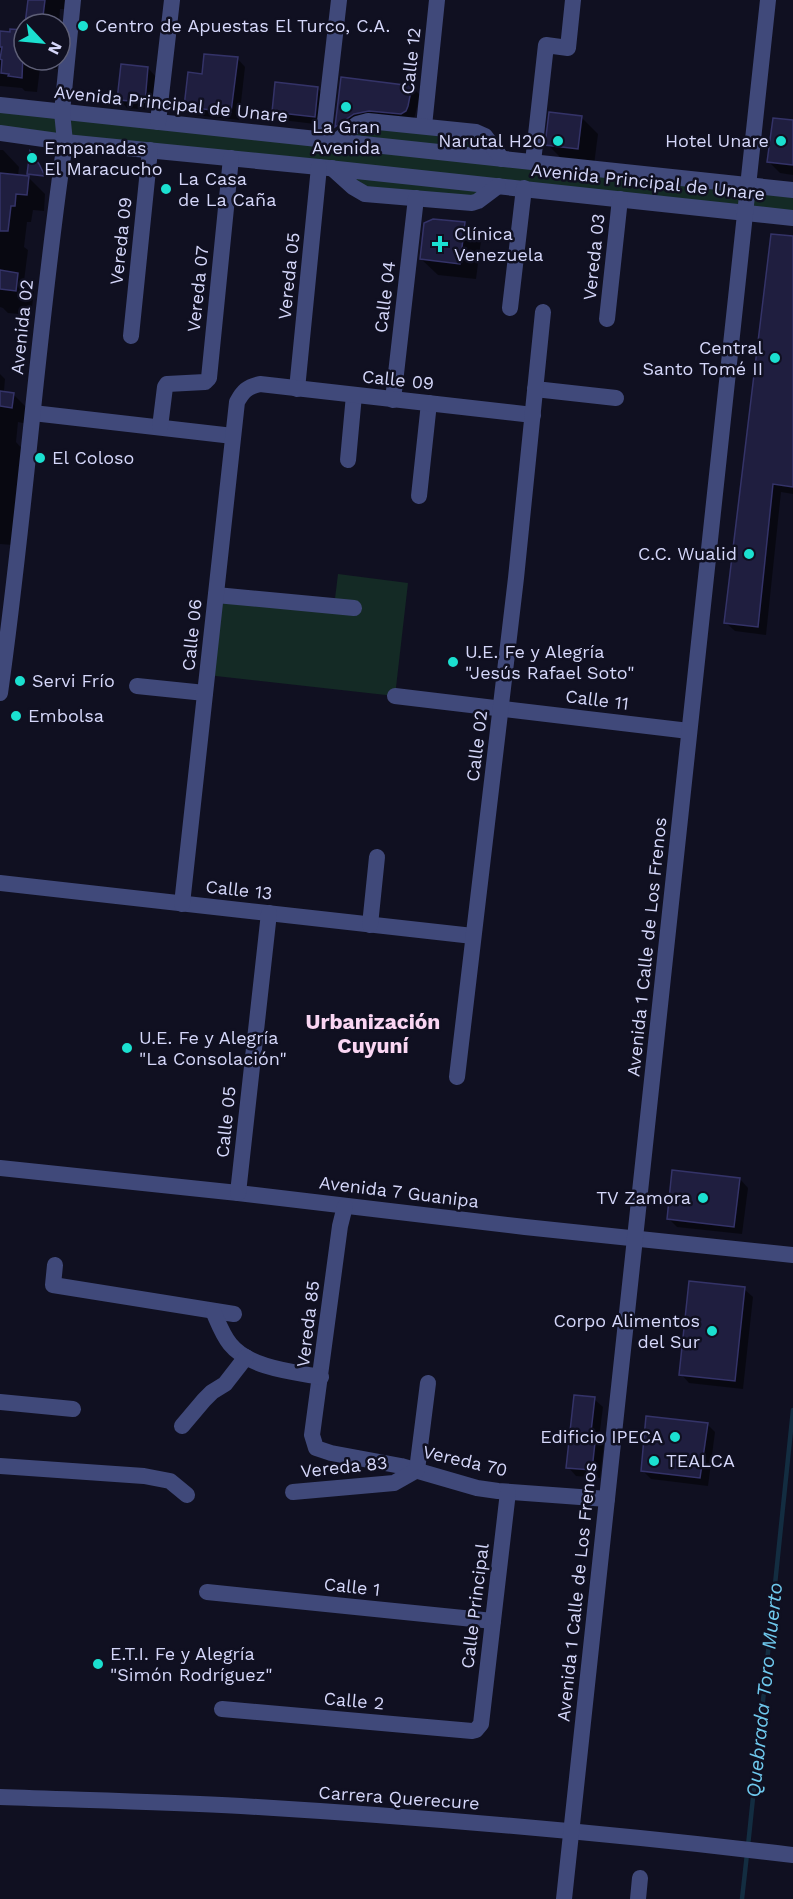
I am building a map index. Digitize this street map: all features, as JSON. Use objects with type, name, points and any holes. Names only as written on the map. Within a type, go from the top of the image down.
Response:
[{"type":"street","name":"Avenida 02","points":[[0,693],[6,600],[33,413],[65,142],[62,112],[73,0]]},
{"type":"street","points":[[158,122],[172,0]]},
{"type":"street","points":[[331,140],[339,0]]},
{"type":"street","name":"Calle 12","points":[[424,126],[437,0]]},
{"type":"street","points":[[533,162],[546,45],[568,48],[573,0]]},
{"type":"street","name":"Avenida 1 Calle de Los Frenos","points":[[564,1899],[768,0]]},
{"type":"street","name":"Avenida Principal de Unare","points":[[0,105],[793,190]]},
{"type":"street","points":[[331,140],[357,124],[368,121],[424,126],[481,133],[502,159]]},
{"type":"street","name":"Avenida Principal de Unare","points":[[0,133],[65,142],[524,188],[793,218]]},
{"type":"street","name":"Vereda 09","points":[[131,336],[150,150]]},
{"type":"street","name":"Vereda 07","points":[[160,426],[165,387],[170,383],[205,382],[209,378],[231,158]]},
{"type":"street","points":[[326,168],[365,194],[472,203],[498,186]]},
{"type":"street","name":"Vereda 05","points":[[297,389],[326,168]]},
{"type":"street","points":[[510,308],[524,188]]},
{"type":"street","name":"Calle 04","points":[[393,400],[416,198]]},
{"type":"street","name":"Vereda 03","points":[[607,319],[620,199]]},
{"type":"street","name":"Calle 02","points":[[457,1077],[501,708],[543,312]]},
{"type":"street","name":"Calle 09","points":[[260,384],[533,415]]},
{"type":"street","name":"Calle 06","points":[[182,904],[237,402],[249,386],[260,384]]},
{"type":"street","points":[[536,389],[616,398]]},
{"type":"street","points":[[348,460],[354,395]]},
{"type":"street","points":[[419,496],[429,403]]},
{"type":"street","points":[[33,413],[233,436]]},
{"type":"street","points":[[216,595],[354,608]]},
{"type":"street","points":[[137,686],[205,693]]},
{"type":"street","name":"Calle 11","points":[[395,696],[689,731]]},
{"type":"street","points":[[370,925],[377,857]]},
{"type":"street","name":"Calle 13","points":[[0,883],[473,936]]},
{"type":"street","name":"Calle 05","points":[[238,1193],[269,913]]},
{"type":"street","name":"Avenida 7 Guanipa","points":[[0,1168],[793,1255]]},
{"type":"street","name":"Vereda 85","points":[[316,1448],[312,1435],[340,1226],[345,1206]]},
{"type":"street","points":[[55,1265],[52,1285],[234,1314]]},
{"type":"street","points":[[213,1311],[231,1346],[246,1357],[281,1370],[321,1377]]},
{"type":"street","points":[[182,1426],[212,1392],[225,1384],[246,1357]]},
{"type":"street","points":[[417,1470],[428,1383]]},
{"type":"street","points":[[0,1402],[73,1409]]},
{"type":"street","name":"Vereda 70","points":[[316,1448],[331,1454],[417,1470],[477,1488],[607,1499]]},
{"type":"street","points":[[0,1466],[144,1476],[170,1481],[187,1495]]},
{"type":"street","name":"Vereda 83","points":[[293,1492],[394,1483],[417,1470]]},
{"type":"street","name":"Calle Principal","points":[[481,1724],[508,1492]]},
{"type":"street","name":"Calle 1","points":[[207,1592],[493,1622]]},
{"type":"street","name":"Calle 2","points":[[222,1709],[472,1731],[481,1724]]},
{"type":"street","name":"Carrera Querecure","points":[[0,1797],[239,1806],[445,1820],[793,1855]]},
{"type":"street","points":[[638,1899],[640,1878]]},
{"type":"green space","points":[[0,105],[338,140],[357,124],[476,132],[503,159],[793,190],[793,218],[498,186],[478,201],[365,194],[331,168],[0,133]]},
{"type":"green space","points":[[338,574],[408,583],[395,696],[207,675],[216,595],[334,607]]},
{"type":"building","points":[[28,0],[45,0],[44,12],[26,12]]},
{"type":"building","points":[[12,29],[12,72],[22,72],[22,78],[1,73],[0,31],[10,32]]},
{"type":"building","points":[[204,54],[238,57],[231,112],[184,107],[188,72],[202,74]]},
{"type":"building","points":[[121,64],[148,67],[145,102],[117,100]]},
{"type":"building","points":[[341,77],[412,86],[406,111],[401,114],[369,111],[354,114],[335,127]]},
{"type":"building","points":[[275,82],[318,87],[315,117],[272,112]]},
{"type":"building","points":[[549,112],[582,116],[578,149],[545,145]]},
{"type":"building","name":"Hotel Unare","points":[[773,118],[793,120],[793,165],[767,162]]},
{"type":"building","name":"Empanadas El Maracucho","points":[[30,151],[39,164],[45,176],[27,174]]},
{"type":"building","points":[[0,173],[29,176],[27,195],[16,194],[15,206],[11,206],[8,231],[0,231]]},
{"type":"building","name":"Clínica Venezuela","points":[[433,219],[465,222],[460,264],[420,259],[424,223]]},
{"type":"building","name":"Central Santo Tomé II","points":[[771,234],[793,236],[793,487],[773,484],[758,627],[724,623]]},
{"type":"building","points":[[0,270],[18,273],[16,291],[0,289]]},
{"type":"building","points":[[0,391],[14,393],[12,408],[0,406]]},
{"type":"building","name":"TV Zamora","points":[[672,1170],[740,1178],[734,1227],[667,1219]]},
{"type":"building","name":"Corpo Alimentos del Sur","points":[[689,1281],[745,1287],[735,1381],[679,1375]]},
{"type":"building","points":[[574,1395],[595,1397],[591,1432],[596,1433],[592,1470],[566,1468]]},
{"type":"building","name":"Edificio IPECA","points":[[646,1416],[708,1423],[700,1478],[641,1471]]},
{"type":"waterway","name":"Quebrada Toro Muerto","points":[[748,1846],[793,1410]]},
{"type":"waterway","name":"Quebrada Toro Muerto","points":[[742,1899],[747,1854]]},
{"type":"place","name":"Centro de Apuestas El Turco, C.A.","points":[[83,26]]},
{"type":"place","name":"La Gran Avenida","points":[[346,107]]},
{"type":"place","name":"Narutal H2O","points":[[558,141]]},
{"type":"place","name":"Hotel Unare","points":[[781,141]]},
{"type":"place","name":"Empanadas El Maracucho","points":[[32,158]]},
{"type":"place","name":"La Casa de La Caña","points":[[166,189]]},
{"type":"place","name":"Clínica Venezuela","points":[[440,244]]},
{"type":"place","name":"Central Santo Tomé II","points":[[775,358]]},
{"type":"place","name":"El Coloso","points":[[40,458]]},
{"type":"place","name":"C.C. Wualid","points":[[749,554]]},
{"type":"place","name":"U.E. Fe y Alegría \"Jesús Rafael Soto\"","points":[[453,662]]},
{"type":"place","name":"Servi Frío","points":[[20,681]]},
{"type":"place","name":"Embolsa","points":[[16,716]]},
{"type":"place","name":"U.E. Fe y Alegría \"La Consolación\"","points":[[127,1048]]},
{"type":"place","name":"TV Zamora","points":[[703,1198]]},
{"type":"place","name":"Corpo Alimentos del Sur","points":[[712,1331]]},
{"type":"place","name":"Edificio IPECA","points":[[675,1437]]},
{"type":"place","name":"TEALCA","points":[[654,1461]]},
{"type":"place","name":"E.T.I. Fe y Alegría \"Simón Rodríguez\"","points":[[98,1664]]},
{"type":"district","name":"Urbanización Cuyuní","points":[[373,1034]]}]
